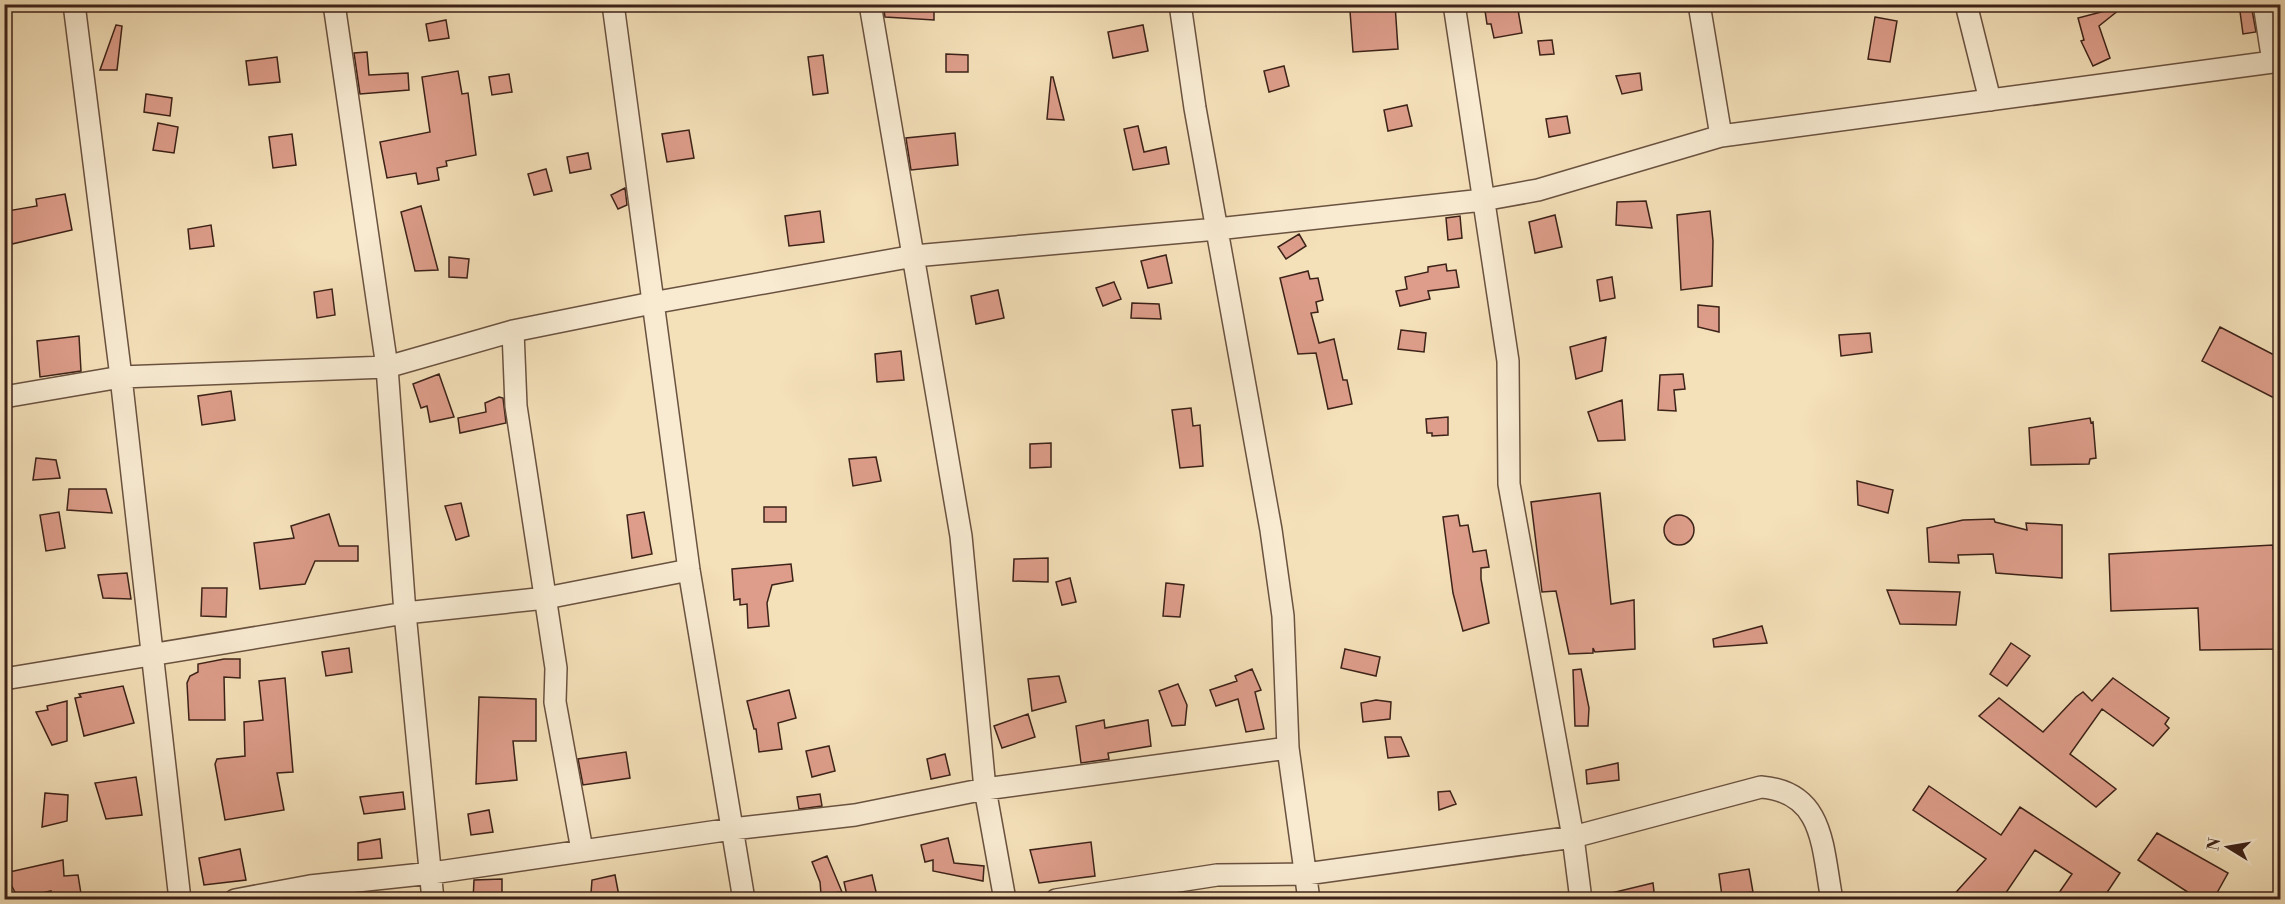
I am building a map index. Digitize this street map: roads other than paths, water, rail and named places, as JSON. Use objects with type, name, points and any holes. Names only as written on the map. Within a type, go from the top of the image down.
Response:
[{"type":"street","points":[[74,4],[122,377],[180,900]]},
{"type":"street","points":[[334,4],[387,367],[405,613],[433,900]]},
{"type":"street","points":[[613,4],[689,570],[744,900]]},
{"type":"street","points":[[870,4],[961,536],[985,789],[1005,900]]},
{"type":"street","points":[[1180,4],[1195,108],[1271,530],[1283,616],[1288,748],[1309,900]]},
{"type":"street","points":[[1454,4],[1508,361],[1509,484],[1573,837],[1581,900]]},
{"type":"street","points":[[1699,4],[1721,135]]},
{"type":"street","points":[[1966,4],[1990,100]]},
{"type":"street","points":[[4,397],[122,377],[387,367],[513,332],[652,303],[914,256],[1217,229],[1483,200],[1538,190],[1721,135],[2277,61],[2264,4]]},
{"type":"street","points":[[513,332],[515,397],[557,680],[555,702],[582,850]]},
{"type":"street","points":[[4,679],[405,613],[546,598],[689,570]]},
{"type":"street","points":[[235,900],[310,886],[432,873],[732,829],[855,815],[985,789],[1288,748]]},
{"type":"street","points":[[1056,900],[1217,875],[1306,874],[1573,837],[1742,790],[1761,787],[1779,788],[1795,795],[1808,807],[1816,825],[1832,900]]}]
